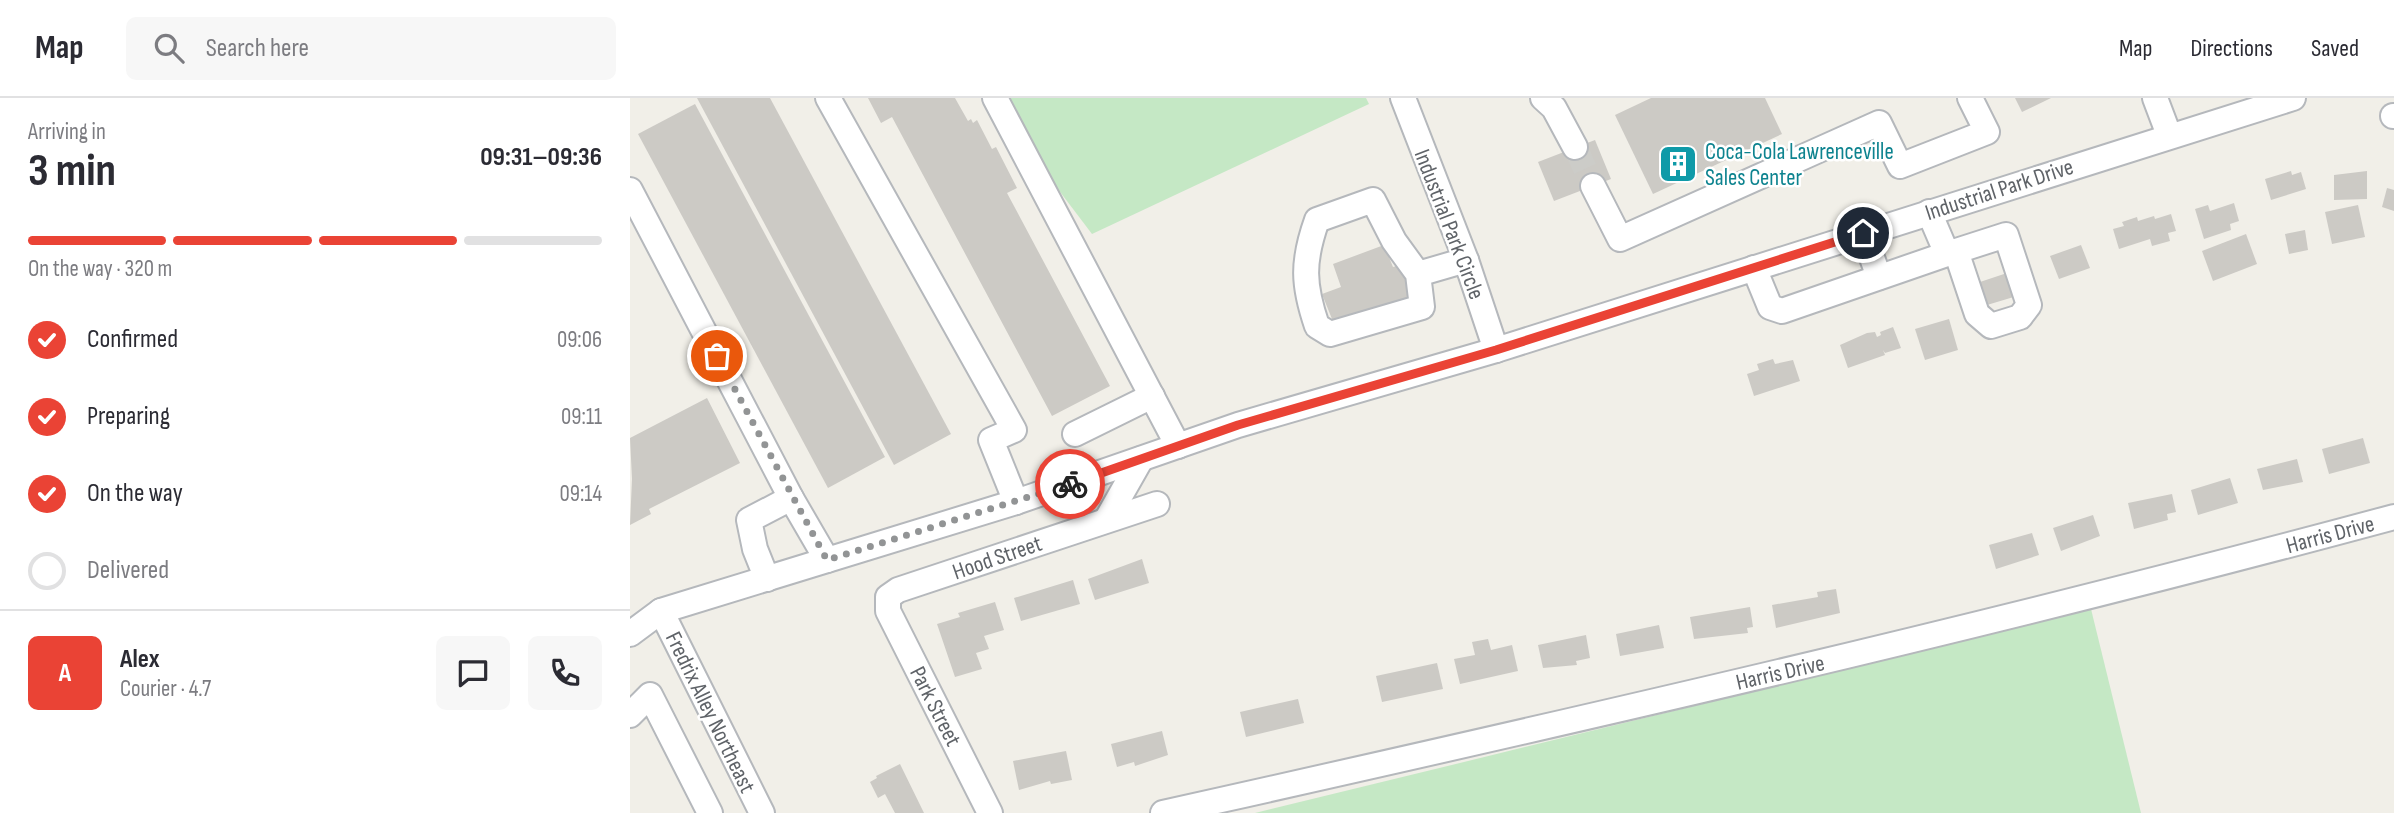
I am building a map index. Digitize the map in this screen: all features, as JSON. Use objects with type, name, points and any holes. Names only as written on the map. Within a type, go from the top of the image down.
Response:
[{"type":"street","points":[[828,98],[1014,430],[990,440],[1016,502]]},
{"type":"street","points":[[995,98],[1178,446]]},
{"type":"street","name":"Industrial Park Circle","points":[[1403,98],[1466,260],[1496,350]]},
{"type":"street","points":[[1542,98],[1554,108],[1575,147]]},
{"type":"street","points":[[1593,186],[1619,239],[1879,123],[1900,166],[1987,132],[1970,98]]},
{"type":"street","points":[[2155,98],[2169,135]]},
{"type":"street","name":"Industrial Park Drive","points":[[630,634],[661,611],[1016,502],[1238,425],[1496,350],[2169,135],[2294,98]]},
{"type":"street","points":[[630,190],[791,498],[827,560]]},
{"type":"street","points":[[1373,200],[1394,241],[1418,274],[1422,307],[1330,334],[1317,326],[1307,298],[1304,272],[1307,248],[1317,220],[1373,200]]},
{"type":"street","points":[[1754,268],[1770,307],[1782,310],[1951,253],[1929,212]]},
{"type":"street","points":[[1863,233],[1879,277]]},
{"type":"street","points":[[1418,274],[1466,260]]},
{"type":"street","points":[[1075,434],[1152,397]]},
{"type":"street","points":[[1107,519],[1141,458]]},
{"type":"street","points":[[767,579],[755,549],[749,520],[791,498]]},
{"type":"street","name":"Hood Street","points":[[888,597],[898,590],[1157,504]]},
{"type":"street","name":"Harris Drive","points":[[1163,813],[2018,615],[2394,517]]},
{"type":"street","name":"Park Street","points":[[888,597],[888,611],[990,813]]},
{"type":"street","name":"Fredrix Alley Northeast","points":[[661,611],[762,813]]},
{"type":"street","points":[[630,715],[650,695],[710,813]]},
{"type":"green space","points":[[989,98],[1366,98],[1369,104],[1092,234]]},
{"type":"green space","points":[[2091,609],[2141,813],[1255,813]]},
{"type":"building","points":[[697,98],[770,98],[951,434],[894,465]]},
{"type":"building","points":[[868,98],[955,98],[968,121],[971,119],[973,123],[977,120],[992,149],[996,147],[1017,188],[1007,193],[1110,386],[1052,416],[892,117],[881,123]]},
{"type":"building","name":"Coca-Cola Lawrenceville Sales Center","points":[[1651,98],[1765,98],[1782,134],[1653,194],[1615,115]]},
{"type":"building","points":[[2015,98],[2051,98],[2022,112]]},
{"type":"building","points":[[695,104],[885,457],[828,488],[638,134]]},
{"type":"building","points":[[1595,140],[1611,179],[1554,201],[1538,162]]},
{"type":"building","points":[[2291,171],[2292,175],[2301,172],[2306,189],[2271,200],[2265,179]]},
{"type":"building","points":[[2367,171],[2367,199],[2334,200],[2334,175]]},
{"type":"building","points":[[2387,188],[2394,190],[2394,211],[2382,207]]},
{"type":"building","points":[[2234,203],[2239,221],[2230,224],[2231,230],[2204,239],[2195,209],[2208,205],[2210,211]]},
{"type":"building","points":[[2358,205],[2365,237],[2332,244],[2325,212]]},
{"type":"building","points":[[2171,214],[2176,231],[2168,233],[2170,241],[2152,246],[2150,239],[2119,249],[2113,229],[2124,226],[2122,222],[2137,217],[2138,221]]},
{"type":"building","points":[[2305,230],[2308,250],[2289,254],[2285,234]]},
{"type":"building","points":[[2246,234],[2257,264],[2213,281],[2202,251]]},
{"type":"building","points":[[1384,245],[1393,267],[1400,265],[1412,298],[1334,324],[1322,294],[1341,287],[1333,264]]},
{"type":"building","points":[[2081,245],[2090,268],[2059,279],[2050,256]]},
{"type":"building","points":[[2010,272],[2017,296],[1987,305],[1980,282]]},
{"type":"building","points":[[1949,319],[1958,350],[1925,360],[1915,329]]},
{"type":"building","points":[[1893,327],[1901,348],[1885,353],[1883,350],[1885,355],[1848,368],[1840,345],[1867,333],[1875,332],[1877,337],[1881,335],[1880,332]]},
{"type":"building","points":[[1773,359],[1775,364],[1793,360],[1800,381],[1754,396],[1747,374],[1759,370],[1757,364]]},
{"type":"building","points":[[707,398],[740,463],[649,509],[651,514],[630,525],[630,438]]},
{"type":"building","points":[[2363,438],[2370,463],[2329,474],[2322,449]]},
{"type":"building","points":[[2297,459],[2303,482],[2263,490],[2257,469]]},
{"type":"building","points":[[2230,478],[2238,503],[2198,515],[2191,490]]},
{"type":"building","points":[[2172,494],[2176,512],[2167,514],[2168,520],[2134,529],[2128,503]]},
{"type":"building","points":[[2093,515],[2100,536],[2061,551],[2053,528]]},
{"type":"building","points":[[2032,533],[2039,555],[1996,569],[1989,545]]},
{"type":"building","points":[[1142,559],[1149,583],[1095,600],[1088,579]]},
{"type":"building","points":[[1073,580],[1080,604],[1021,621],[1014,598]]},
{"type":"building","points":[[1836,589],[1840,613],[1776,628],[1772,605],[1818,597],[1817,592]]},
{"type":"building","points":[[995,602],[1004,630],[984,636],[989,649],[976,653],[982,669],[955,677],[937,624],[960,617],[958,613]]},
{"type":"building","points":[[1750,607],[1753,627],[1747,628],[1748,633],[1694,639],[1690,617]]},
{"type":"building","points":[[1659,625],[1664,648],[1620,656],[1616,634]]},
{"type":"building","points":[[1586,635],[1590,658],[1576,661],[1577,665],[1543,668],[1538,645]]},
{"type":"building","points":[[1488,639],[1491,650],[1512,645],[1518,671],[1460,684],[1454,659],[1475,655],[1472,642]]},
{"type":"building","points":[[1437,663],[1443,689],[1382,702],[1376,676]]},
{"type":"building","points":[[1298,699],[1304,723],[1246,737],[1240,712]]},
{"type":"building","points":[[1162,731],[1168,755],[1135,766],[1134,762],[1117,767],[1111,744]]},
{"type":"building","points":[[1066,751],[1072,780],[1051,784],[1050,781],[1019,790],[1013,761]]},
{"type":"building","points":[[900,764],[924,813],[895,813],[885,794],[878,798],[870,782]]},
{"type":"tunnel","points":[[1575,147],[1593,186]]},
{"type":"way so far","points":[[717,356],[791,498],[827,560],[1070,484]]},
{"type":"place","name":"Coca-Cola Lawrenceville Sales Center","points":[[1678,164]]},
{"type":"route","points":[[1070,484],[1238,425],[1496,350],[1863,233]]}]
